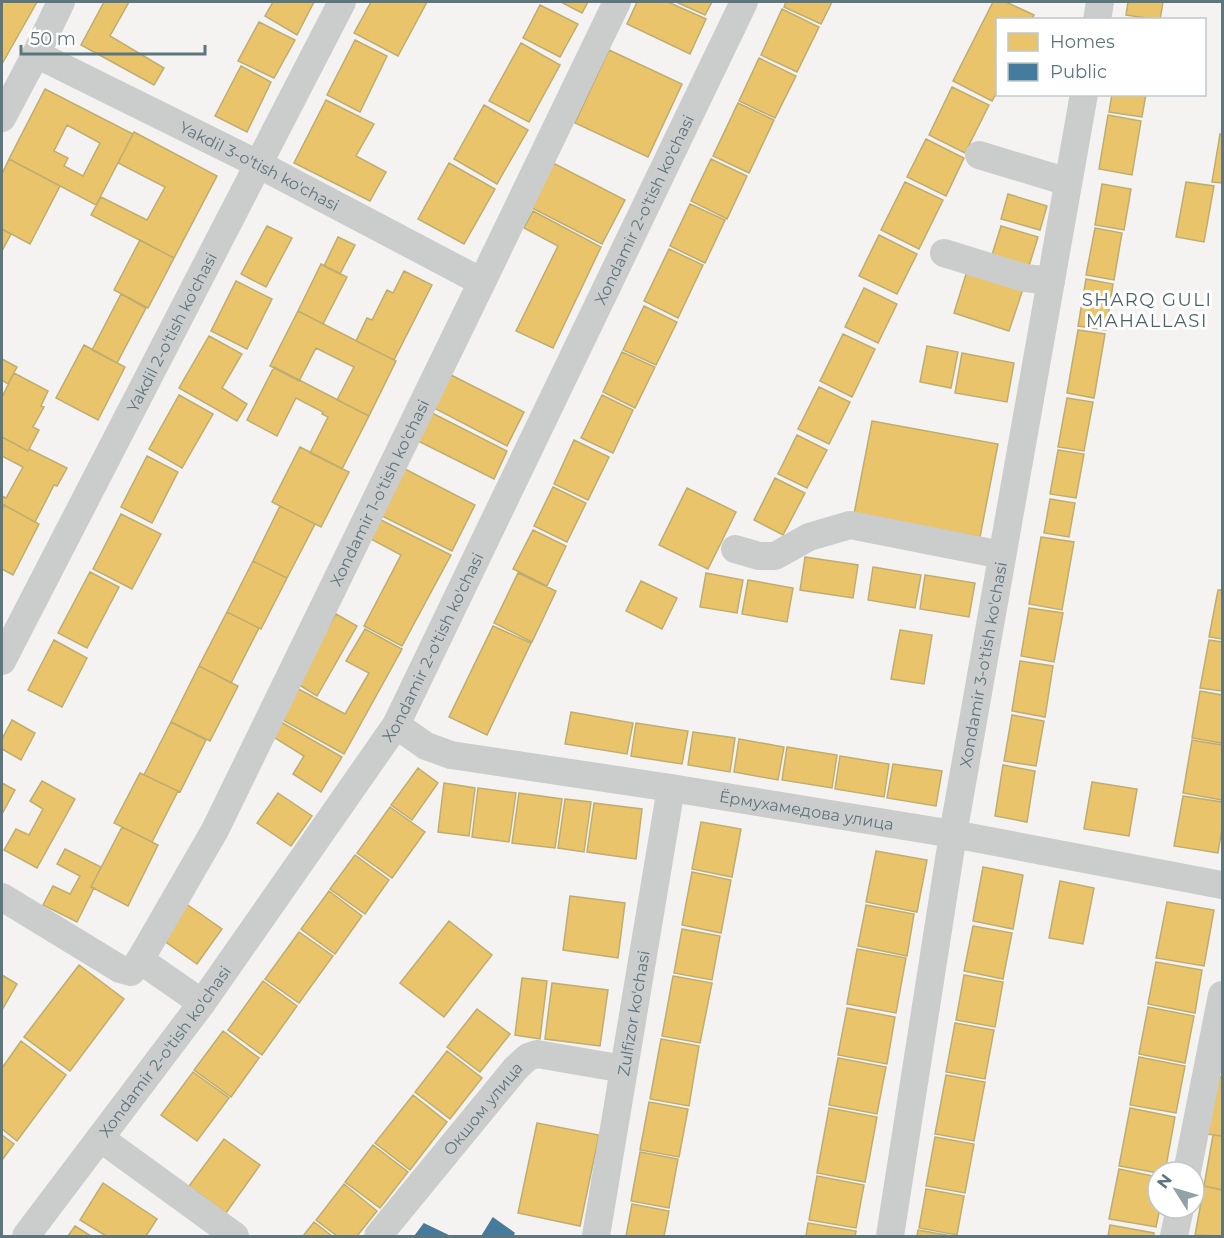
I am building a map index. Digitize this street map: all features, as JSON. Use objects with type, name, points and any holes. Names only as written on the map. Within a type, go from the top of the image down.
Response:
[{"type":"street","points":[[2,118],[61,2]]},
{"type":"street","name":"Yakdil 2-o'tish ko'chasi","points":[[2,661],[342,2]]},
{"type":"street","name":"Xondamir 1-o'tish ko'chasi","points":[[133,966],[215,830],[617,2]]},
{"type":"street","name":"Xondamir 2-o'tish ko'chasi","points":[[26,1236],[202,1003],[396,725],[744,2]]},
{"type":"street","points":[[1097,18],[1100,2]]},
{"type":"street","name":"Yakdil 3-o'tish ko'chasi","points":[[36,54],[258,164],[482,282]]},
{"type":"street","name":"Xondamir 3-o'tish ko'chasi","points":[[890,1236],[953,834],[1084,96]]},
{"type":"street","points":[[979,155],[1068,182]]},
{"type":"street","points":[[944,253],[1025,278],[1051,281]]},
{"type":"street","points":[[735,549],[759,556],[776,556],[809,537],[850,525],[1002,555]]},
{"type":"street","name":"Ёрмухамедова улица","points":[[396,725],[426,746],[451,755],[953,834],[1222,885]]},
{"type":"street","name":"Zulfizor ko'chasi","points":[[596,1236],[671,788]]},
{"type":"street","points":[[2,897],[120,969],[133,966],[202,1003]]},
{"type":"street","points":[[1189,1160],[1222,995]]},
{"type":"street","name":"Окшом улица","points":[[378,1236],[516,1068],[528,1057],[537,1054],[624,1069]]},
{"type":"street","points":[[100,1138],[235,1236]]},
{"type":"street","points":[[1174,1236],[1177,1220]]},
{"type":"building: Homes","points":[[2,2],[37,2],[2,64]]},
{"type":"building: Homes","points":[[104,2],[129,2],[110,36],[164,68],[154,85],[81,45]]},
{"type":"building: Homes","points":[[273,2],[314,2],[297,35],[265,16]]},
{"type":"building: Homes","points":[[371,2],[427,2],[398,56],[354,33]]},
{"type":"building: Homes","points":[[561,2],[588,2],[582,13]]},
{"type":"building: Homes","points":[[637,2],[668,2],[706,19],[690,54],[627,24]]},
{"type":"building: Homes","points":[[676,2],[712,2],[705,15]]},
{"type":"building: Homes","points":[[786,2],[832,2],[821,24],[784,7]]},
{"type":"building: Homes","points":[[993,2],[1006,2],[1034,15],[1033,18],[996,18],[996,94],[992,101],[953,81]]},
{"type":"building: Homes","points":[[1128,2],[1163,2],[1160,18],[1126,15]]},
{"type":"building: Homes","points":[[540,5],[578,24],[560,57],[523,38]]},
{"type":"building: Homes","points":[[782,9],[819,27],[797,72],[761,55]]},
{"type":"building: Homes","points":[[259,22],[295,40],[274,78],[238,61]]},
{"type":"building: Homes","points":[[355,40],[387,56],[360,112],[327,95]]},
{"type":"building: Homes","points":[[521,43],[560,65],[529,122],[489,101]]},
{"type":"building: Homes","points":[[609,50],[682,84],[648,157],[575,123]]},
{"type":"building: Homes","points":[[759,58],[796,76],[775,118],[739,101]]},
{"type":"building: Homes","points":[[241,66],[271,82],[247,132],[215,116]]},
{"type":"building: Homes","points":[[952,87],[989,105],[965,153],[929,135]]},
{"type":"building: Homes","points":[[45,89],[133,134],[96,205],[9,159]],"holes":[[[67,125],[100,143],[83,176],[64,166],[68,158],[54,151]]]},
{"type":"building: Homes","points":[[1112,96],[1146,96],[1142,117],[1109,112]]},
{"type":"building: Homes","points":[[326,100],[374,124],[356,156],[386,172],[370,201],[294,163]]},
{"type":"building: Homes","points":[[738,103],[774,120],[749,173],[713,156]]},
{"type":"building: Homes","points":[[484,105],[528,130],[497,184],[454,159]]},
{"type":"building: Homes","points":[[1108,115],[1141,121],[1132,175],[1099,169]]},
{"type":"building: Homes","points":[[134,132],[217,176],[174,258],[91,215],[101,197],[147,220],[165,187],[118,163]]},
{"type":"building: Homes","points":[[1220,134],[1222,135],[1222,183],[1212,182]]},
{"type":"building: Homes","points":[[926,139],[964,158],[946,196],[907,177]]},
{"type":"building: Homes","points":[[9,159],[60,186],[30,244],[2,229],[2,174]]},
{"type":"building: Homes","points":[[711,159],[747,176],[727,219],[691,201]]},
{"type":"building: Homes","points":[[449,163],[495,189],[464,244],[418,219]]},
{"type":"building: Homes","points":[[553,163],[625,200],[602,244],[530,207]]},
{"type":"building: Homes","points":[[905,182],[943,200],[919,249],[881,230]]},
{"type":"building: Homes","points":[[1186,182],[1214,186],[1204,242],[1176,237]]},
{"type":"building: Homes","points":[[1102,184],[1131,189],[1124,230],[1095,225]]},
{"type":"building: Homes","points":[[1008,194],[1047,206],[1040,230],[1001,219]]},
{"type":"building: Homes","points":[[690,204],[725,220],[705,263],[670,246]]},
{"type":"building: Homes","points":[[533,211],[601,247],[553,348],[516,331],[558,246],[524,228]]},
{"type":"building: Homes","points":[[267,226],[292,238],[266,287],[241,274]]},
{"type":"building: Homes","points":[[1001,226],[1038,237],[1028,269],[991,258]]},
{"type":"building: Homes","points":[[1095,228],[1122,233],[1114,280],[1086,275]]},
{"type":"building: Homes","points":[[2,229],[11,234],[2,251]]},
{"type":"building: Homes","points":[[879,235],[917,254],[897,294],[859,276]]},
{"type":"building: Homes","points":[[338,237],[355,245],[340,274],[324,266]]},
{"type":"building: Homes","points":[[140,240],[174,258],[148,308],[114,290]]},
{"type":"building: Homes","points":[[669,249],[703,265],[678,318],[644,301]]},
{"type":"building: Homes","points":[[321,264],[347,277],[323,324],[298,311]]},
{"type":"building: Homes","points":[[404,271],[432,285],[394,360],[356,341],[367,318],[372,320],[387,290],[393,293]]},
{"type":"building: Homes","points":[[967,271],[1023,289],[1009,331],[954,313]]},
{"type":"building: Homes","points":[[1086,279],[1113,284],[1106,330],[1078,326]]},
{"type":"building: Homes","points":[[236,281],[272,299],[247,349],[211,331]]},
{"type":"building: Homes","points":[[864,288],[897,304],[878,343],[845,327]]},
{"type":"building: Homes","points":[[121,294],[146,308],[117,363],[92,350]]},
{"type":"building: Homes","points":[[644,306],[677,322],[656,365],[623,350]]},
{"type":"building: Homes","points":[[298,311],[396,361],[369,416],[337,400],[354,367],[316,348],[299,381],[270,366]]},
{"type":"building: Homes","points":[[1078,330],[1105,334],[1094,398],[1067,393]]},
{"type":"building: Homes","points":[[843,334],[875,349],[852,397],[820,381]]},
{"type":"building: Homes","points":[[209,336],[242,354],[222,388],[247,404],[237,421],[179,388]]},
{"type":"building: Homes","points":[[84,345],[125,367],[98,420],[56,398]]},
{"type":"building: Homes","points":[[927,346],[958,352],[951,388],[920,382]]},
{"type":"building: Homes","points":[[622,352],[655,367],[635,408],[603,392]]},
{"type":"building: Homes","points":[[962,353],[1014,363],[1007,402],[955,393]]},
{"type":"building: Homes","points":[[2,359],[17,367],[8,384],[2,380]]},
{"type":"building: Homes","points":[[274,367],[369,416],[342,469],[310,453],[328,417],[296,398],[277,436],[247,420]]},
{"type":"building: Homes","points":[[14,373],[48,391],[41,406],[44,407],[33,427],[39,430],[28,451],[2,437],[2,397]]},
{"type":"building: Homes","points":[[451,375],[524,412],[507,446],[434,408]]},
{"type":"building: Homes","points":[[819,387],[850,402],[829,444],[798,429]]},
{"type":"building: Homes","points":[[179,395],[213,414],[182,468],[149,449]]},
{"type":"building: Homes","points":[[602,395],[633,410],[613,453],[581,438]]},
{"type":"building: Homes","points":[[1067,398],[1093,402],[1084,451],[1058,447]]},
{"type":"building: Homes","points":[[432,413],[507,451],[494,479],[418,441]]},
{"type":"building: Homes","points":[[872,421],[998,444],[980,537],[854,514]]},
{"type":"building: Homes","points":[[797,435],[827,450],[807,488],[778,474]]},
{"type":"building: Homes","points":[[2,437],[67,468],[57,486],[54,485],[35,522],[2,504],[2,496],[6,498],[23,467],[2,456]]},
{"type":"building: Homes","points":[[574,440],[609,457],[588,500],[554,484]]},
{"type":"building: Homes","points":[[300,447],[349,472],[321,527],[272,502]]},
{"type":"building: Homes","points":[[1058,450],[1084,454],[1076,498],[1050,494]]},
{"type":"building: Homes","points":[[147,456],[178,472],[152,523],[121,507]]},
{"type":"building: Homes","points":[[401,467],[475,505],[452,551],[378,514]]},
{"type":"building: Homes","points":[[775,478],[805,493],[783,535],[754,520]]},
{"type":"building: Homes","points":[[553,487],[586,503],[567,542],[534,526]]},
{"type":"building: Homes","points":[[687,488],[736,512],[708,569],[659,545]]},
{"type":"building: Homes","points":[[1050,499],[1075,503],[1069,537],[1044,533]]},
{"type":"building: Homes","points":[[4,505],[39,524],[13,575],[2,569],[2,510]]},
{"type":"building: Homes","points":[[280,506],[315,524],[287,578],[253,561]]},
{"type":"building: Homes","points":[[121,514],[161,534],[132,589],[93,569]]},
{"type":"building: Homes","points":[[379,519],[451,555],[402,646],[364,626],[401,555],[369,538]]},
{"type":"building: Homes","points":[[533,530],[566,546],[547,586],[513,569]]},
{"type":"building: Homes","points":[[1041,537],[1074,542],[1062,610],[1029,604]]},
{"type":"building: Homes","points":[[805,557],[858,565],[853,598],[800,590]]},
{"type":"building: Homes","points":[[253,561],[287,578],[261,629],[227,612]]},
{"type":"building: Homes","points":[[873,567],[921,575],[915,608],[868,600]]},
{"type":"building: Homes","points":[[90,572],[119,587],[87,648],[58,633]]},
{"type":"building: Homes","points":[[518,573],[556,591],[532,642],[494,623]]},
{"type":"building: Homes","points":[[706,573],[743,580],[737,613],[700,607]]},
{"type":"building: Homes","points":[[925,575],[975,583],[969,617],[920,609]]},
{"type":"building: Homes","points":[[748,580],[793,588],[787,622],[742,614]]},
{"type":"building: Homes","points":[[641,581],[677,598],[662,629],[626,611]]},
{"type":"building: Homes","points":[[1218,590],[1222,590],[1222,639],[1209,637]]},
{"type":"building: Homes","points":[[1029,608],[1063,613],[1054,662],[1021,656]]},
{"type":"building: Homes","points":[[227,612],[259,628],[231,683],[199,666]]},
{"type":"building: Homes","points":[[336,614],[357,626],[317,696],[296,683]]},
{"type":"building: Homes","points":[[493,626],[531,643],[487,735],[449,717]]},
{"type":"building: Homes","points":[[365,629],[402,649],[344,754],[279,718],[295,687],[345,714],[369,673],[346,661]]},
{"type":"building: Homes","points":[[900,630],[932,635],[924,684],[891,679]]},
{"type":"building: Homes","points":[[54,640],[87,658],[62,707],[28,690]]},
{"type":"building: Homes","points":[[1209,640],[1222,642],[1222,691],[1200,688]]},
{"type":"building: Homes","points":[[1020,661],[1053,666],[1045,717],[1012,711]]},
{"type":"building: Homes","points":[[199,666],[238,686],[210,741],[171,722]]},
{"type":"building: Homes","points":[[1200,691],[1222,695],[1222,743],[1192,738]]},
{"type":"building: Homes","points":[[571,712],[633,723],[627,754],[565,744]]},
{"type":"building: Homes","points":[[1012,715],[1044,721],[1036,766],[1004,761]]},
{"type":"building: Homes","points":[[12,720],[35,733],[21,760],[2,749],[2,739]]},
{"type":"building: Homes","points":[[171,722],[206,740],[180,792],[144,775]]},
{"type":"building: Homes","points":[[281,722],[342,757],[321,792],[293,774],[304,756],[272,736]]},
{"type":"building: Homes","points":[[636,723],[688,731],[682,764],[631,756]]},
{"type":"building: Homes","points":[[693,732],[735,738],[730,772],[688,765]]},
{"type":"building: Homes","points":[[739,739],[784,747],[778,780],[734,772]]},
{"type":"building: Homes","points":[[1192,740],[1222,745],[1222,800],[1183,793]]},
{"type":"building: Homes","points":[[787,747],[837,755],[832,788],[782,780]]},
{"type":"building: Homes","points":[[840,756],[889,764],[884,797],[835,789]]},
{"type":"building: Homes","points":[[893,764],[942,771],[936,806],[887,798]]},
{"type":"building: Homes","points":[[1003,765],[1035,771],[1027,822],[995,816]]},
{"type":"building: Homes","points":[[418,768],[438,783],[412,820],[391,805]]},
{"type":"building: Homes","points":[[140,773],[178,791],[152,842],[114,823]]},
{"type":"building: Homes","points":[[42,781],[75,799],[37,868],[4,850],[16,829],[29,835],[43,809],[30,801]]},
{"type":"building: Homes","points":[[1092,782],[1137,789],[1129,836],[1084,829]]},
{"type":"building: Homes","points":[[2,783],[15,790],[2,814]]},
{"type":"building: Homes","points":[[444,783],[475,788],[469,836],[438,832]]},
{"type":"building: Homes","points":[[478,788],[516,793],[509,842],[472,837]]},
{"type":"building: Homes","points":[[278,793],[312,816],[291,846],[257,823]]},
{"type":"building: Homes","points":[[519,793],[562,799],[555,848],[512,843]]},
{"type":"building: Homes","points":[[1183,796],[1222,802],[1222,828],[1218,853],[1174,846]]},
{"type":"building: Homes","points":[[565,799],[591,802],[584,852],[558,848]]},
{"type":"building: Homes","points":[[594,803],[642,809],[636,859],[587,852]]},
{"type":"building: Homes","points":[[390,807],[425,832],[392,878],[357,853]]},
{"type":"building: Homes","points":[[701,822],[741,829],[732,877],[692,869]]},
{"type":"building: Homes","points":[[122,827],[158,845],[128,906],[91,887]]},
{"type":"building: Homes","points":[[65,849],[101,867],[91,887],[94,888],[77,922],[43,905],[53,886],[70,894],[80,876],[57,864]]},
{"type":"building: Homes","points":[[876,851],[927,860],[917,912],[866,902]]},
{"type":"building: Homes","points":[[355,855],[389,880],[365,914],[330,889]]},
{"type":"building: Homes","points":[[983,867],[1023,875],[1013,929],[973,921]]},
{"type":"building: Homes","points":[[692,872],[731,880],[721,933],[682,925]]},
{"type":"building: Homes","points":[[1060,881],[1094,888],[1083,944],[1049,938]]},
{"type":"building: Homes","points":[[329,891],[362,916],[335,954],[301,929]]},
{"type":"building: Homes","points":[[570,896],[625,903],[618,958],[563,950]]},
{"type":"building: Homes","points":[[1167,902],[1214,910],[1204,966],[1156,958]]},
{"type":"building: Homes","points":[[185,903],[222,929],[197,964],[160,938]]},
{"type":"building: Homes","points":[[866,905],[914,914],[907,956],[858,946]]},
{"type":"building: Homes","points":[[449,921],[492,955],[444,1017],[400,983]]},
{"type":"building: Homes","points":[[973,926],[1012,933],[1003,979],[964,971]]},
{"type":"building: Homes","points":[[682,929],[720,936],[712,980],[674,973]]},
{"type":"building: Homes","points":[[299,932],[333,956],[299,1003],[265,979]]},
{"type":"building: Homes","points":[[857,949],[906,958],[896,1013],[847,1004]]},
{"type":"building: Homes","points":[[1156,962],[1202,970],[1195,1013],[1148,1004]]},
{"type":"building: Homes","points":[[79,965],[124,999],[70,1071],[24,1037]]},
{"type":"building: Homes","points":[[2,975],[17,984],[2,1010]]},
{"type":"building: Homes","points":[[964,975],[1003,982],[995,1027],[956,1020]]},
{"type":"building: Homes","points":[[673,976],[712,983],[700,1043],[662,1036]]},
{"type":"building: Homes","points":[[522,978],[547,981],[540,1039],[515,1035]]},
{"type":"building: Homes","points":[[263,981],[297,1006],[262,1055],[228,1030]]},
{"type":"building: Homes","points":[[552,983],[608,990],[600,1046],[545,1039]]},
{"type":"building: Homes","points":[[1148,1007],[1194,1016],[1185,1063],[1139,1054]]},
{"type":"building: Homes","points":[[847,1008],[895,1017],[887,1064],[838,1055]]},
{"type":"building: Homes","points":[[477,1009],[510,1034],[480,1072],[447,1047]]},
{"type":"building: Homes","points":[[955,1023],[994,1030],[985,1079],[946,1072]]},
{"type":"building: Homes","points":[[223,1031],[259,1058],[231,1097],[194,1070]]},
{"type":"building: Homes","points":[[661,1039],[699,1046],[689,1106],[650,1099]]},
{"type":"building: Homes","points":[[21,1041],[66,1075],[17,1141],[2,1129],[2,1068]]},
{"type":"building: Homes","points":[[447,1051],[482,1078],[450,1119],[415,1092]]},
{"type":"building: Homes","points":[[1139,1057],[1185,1066],[1176,1113],[1130,1105]]},
{"type":"building: Homes","points":[[838,1058],[886,1067],[877,1114],[829,1105]]},
{"type":"building: Homes","points":[[193,1072],[229,1098],[197,1141],[161,1115]]},
{"type":"building: Homes","points":[[946,1075],[985,1082],[974,1141],[935,1134]]},
{"type":"building: Homes","points":[[1218,1077],[1222,1077],[1222,1136],[1207,1134]]},
{"type":"building: Homes","points":[[413,1095],[447,1122],[410,1170],[375,1143]]},
{"type":"building: Homes","points":[[649,1102],[688,1109],[679,1157],[640,1150]]},
{"type":"building: Homes","points":[[829,1108],[877,1117],[865,1182],[817,1173]]},
{"type":"building: Homes","points":[[1130,1108],[1175,1117],[1167,1160],[1146,1160],[1146,1171],[1119,1166]]},
{"type":"building: Homes","points":[[537,1123],[599,1135],[580,1226],[518,1213]]},
{"type":"building: Homes","points":[[2,1135],[14,1144],[2,1160]]},
{"type":"building: Homes","points":[[1213,1135],[1222,1136],[1222,1190],[1206,1186]]},
{"type":"building: Homes","points":[[935,1137],[974,1144],[965,1193],[926,1186]]},
{"type":"building: Homes","points":[[224,1139],[260,1165],[226,1213],[189,1186]]},
{"type":"building: Homes","points":[[373,1145],[408,1172],[380,1208],[345,1182]]},
{"type":"building: Homes","points":[[640,1152],[678,1159],[669,1208],[631,1201]]},
{"type":"building: Homes","points":[[1119,1169],[1146,1175],[1146,1220],[1157,1220],[1156,1227],[1109,1219]]},
{"type":"building: Homes","points":[[817,1176],[864,1185],[856,1228],[809,1220]]},
{"type":"building: Homes","points":[[103,1183],[157,1219],[146,1236],[106,1236],[80,1220]]},
{"type":"building: Homes","points":[[344,1184],[377,1211],[357,1236],[337,1236],[316,1220]]},
{"type":"building: Homes","points":[[1206,1186],[1222,1190],[1222,1236],[1195,1235],[1198,1220],[1206,1220]]},
{"type":"building: Homes","points":[[926,1189],[964,1196],[957,1235],[919,1228]]},
{"type":"building: Homes","points":[[632,1204],[669,1211],[664,1236],[626,1236]]},
{"type":"building: Homes","points":[[314,1222],[332,1236],[303,1236]]},
{"type":"building: Homes","points":[[808,1223],[856,1231],[855,1236],[806,1236]]},
{"type":"building: Homes","points":[[1110,1225],[1154,1233],[1154,1236],[1108,1236]]},
{"type":"building: Homes","points":[[75,1226],[91,1236],[68,1236]]},
{"type":"building: Homes","points":[[918,1230],[952,1236],[917,1236]]},
{"type":"building: Public","points":[[493,1218],[514,1233],[513,1236],[482,1236]]},
{"type":"building: Public","points":[[424,1224],[449,1236],[415,1236]]},
{"type":"district","name":"SHARQ GULI MAHALLASI","points":[[1147,310]]}]
